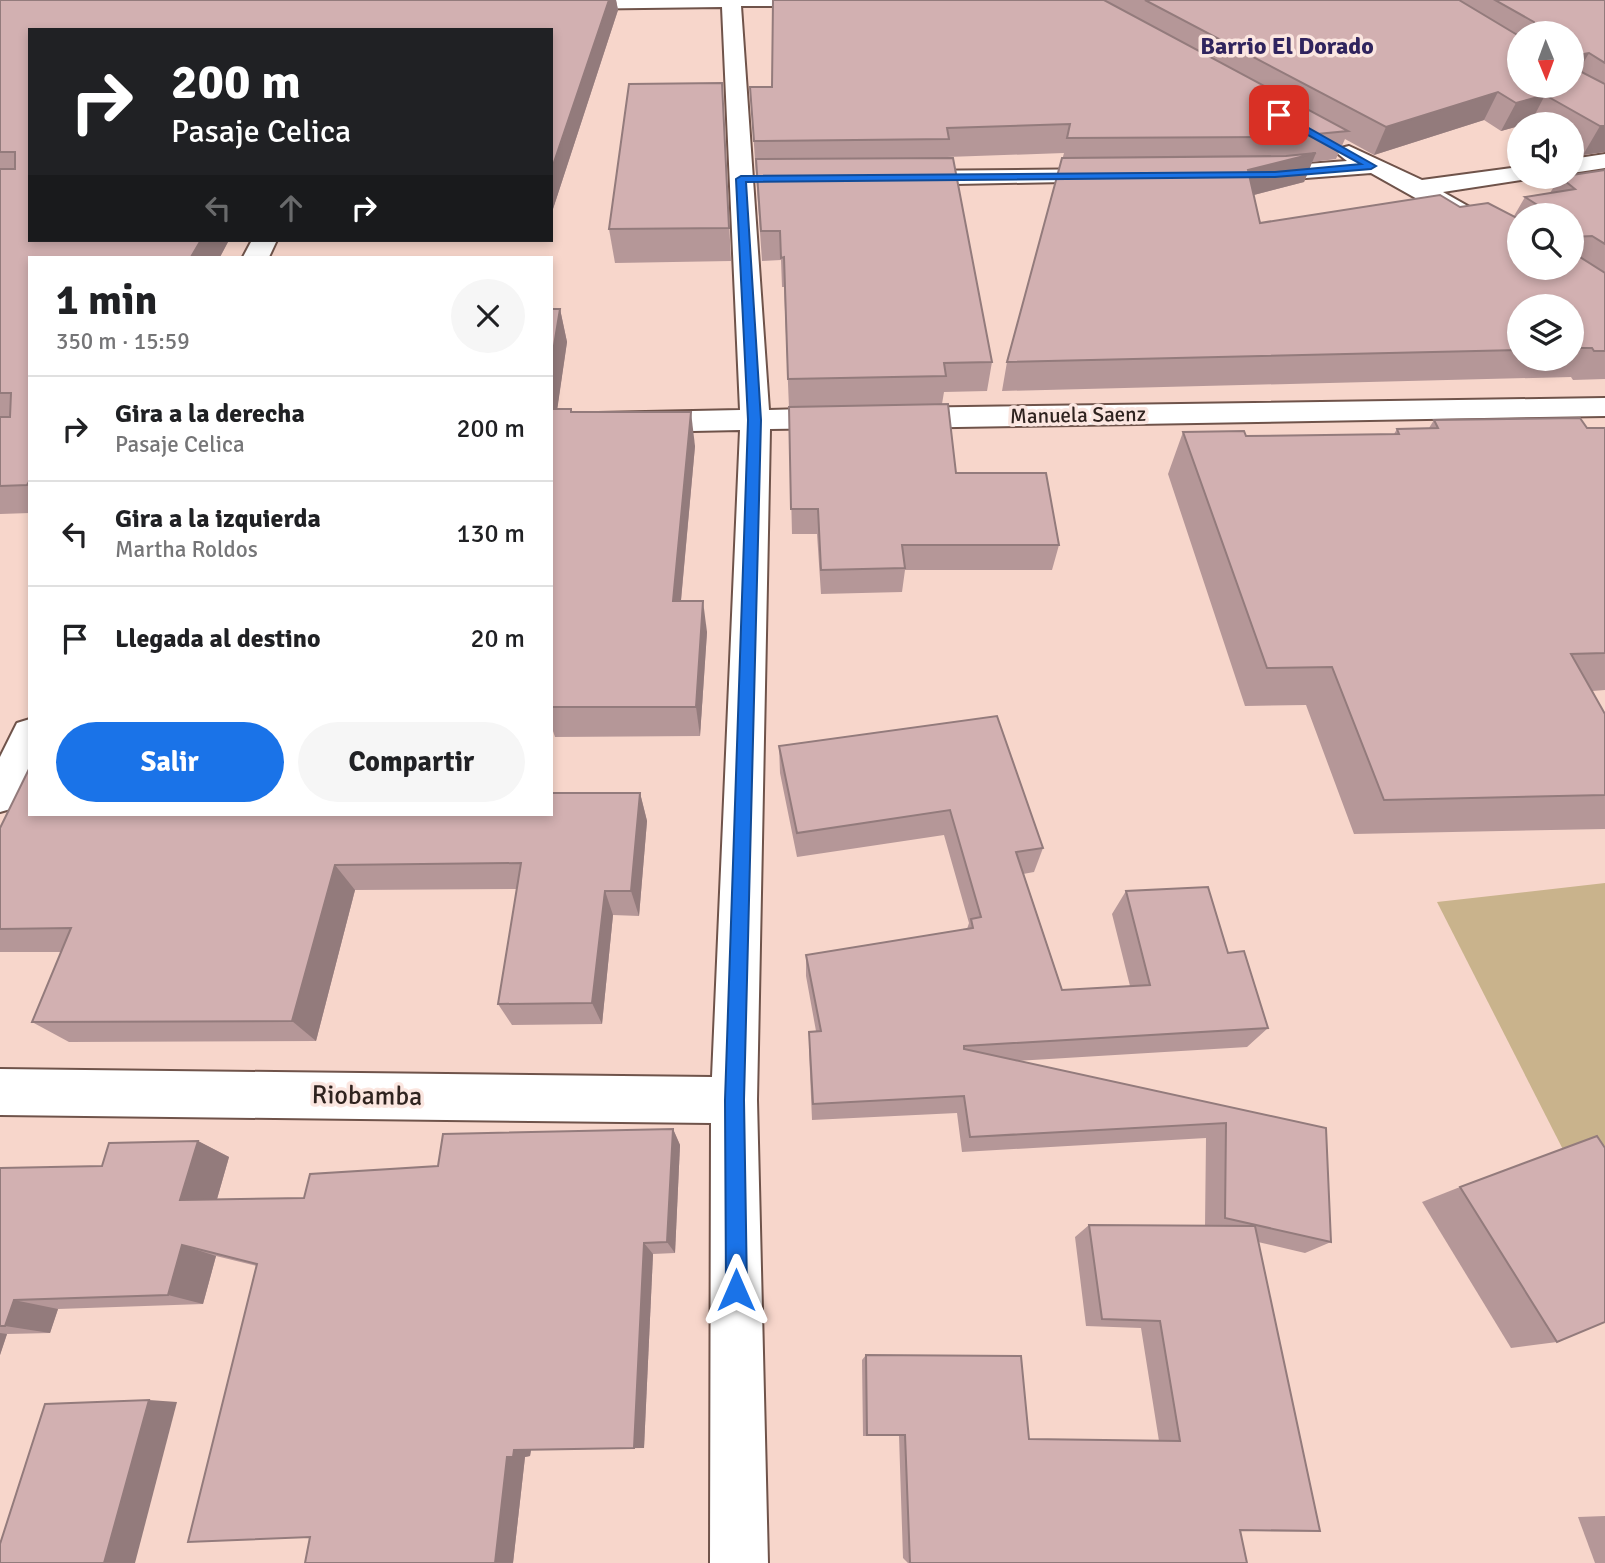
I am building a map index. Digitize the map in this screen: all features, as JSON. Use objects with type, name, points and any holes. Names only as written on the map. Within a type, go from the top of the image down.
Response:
[{"type":"street","points":[[550,3],[784,0]]},
{"type":"street","points":[[731,1],[755,179],[755,420],[734,1100],[739,1563]]},
{"type":"street","points":[[1335,146],[1419,188],[1507,239]]},
{"type":"street","points":[[1584,164],[1605,161]]},
{"type":"street","points":[[1234,175],[1371,166]]},
{"type":"street","points":[[878,178],[1125,176]]},
{"type":"street","points":[[1419,188],[1507,176]]},
{"type":"street","name":"Manuela Saenz","points":[[553,424],[1605,407]]},
{"type":"street","points":[[0,796],[28,738]]},
{"type":"street","name":"Riobamba","points":[[0,1093],[734,1100]]},
{"type":"shaded area","points":[[1605,883],[1605,1232],[1437,902]]},
{"type":"building","points":[[0,0],[609,0],[553,165],[553,28],[28,28],[28,242],[200,242],[192,256],[28,256],[27,485],[0,486],[0,417],[10,417],[11,393],[0,393],[0,169],[15,169],[15,152],[0,152]]},
{"type":"building","points":[[773,0],[1104,0],[1348,131],[1285,137],[1067,138],[1070,124],[947,128],[949,139],[754,141],[750,87],[772,87]]},
{"type":"building","points":[[1145,0],[1459,0],[1507,29],[1507,98],[1498,92],[1386,127]]},
{"type":"building","points":[[1495,0],[1605,0],[1605,63],[1589,53],[1584,54],[1584,21],[1532,21]]},
{"type":"building","points":[[1584,73],[1605,84],[1605,126],[1584,117],[1584,112],[1575,112],[1550,98],[1584,98]]},
{"type":"building","points":[[722,83],[729,228],[609,229],[629,84]]},
{"type":"building","points":[[1508,98],[1534,98],[1516,103]]},
{"type":"building","points":[[1316,153],[1248,170],[1260,223],[1440,195],[1460,207],[1488,203],[1507,213],[1507,280],[1584,280],[1584,260],[1605,273],[1605,351],[1584,348],[1584,294],[1507,294],[1507,350],[1007,362],[1062,158],[1286,156]]},
{"type":"building","points":[[953,158],[992,362],[944,363],[946,376],[788,379],[784,257],[781,258],[780,231],[761,231],[756,159]]},
{"type":"building","points":[[1605,170],[1605,244],[1592,236],[1584,236],[1584,203],[1534,203],[1525,197],[1584,189],[1584,173]]},
{"type":"building","points":[[553,309],[560,309],[553,352]]},
{"type":"building","points":[[948,404],[956,473],[1046,473],[1059,545],[902,545],[905,568],[821,570],[818,509],[791,509],[789,407]]},
{"type":"building","points":[[553,409],[571,409],[571,412],[691,412],[673,601],[703,601],[696,707],[553,707]]},
{"type":"building","points":[[1580,418],[1587,428],[1605,428],[1605,653],[1571,654],[1605,714],[1605,795],[1384,800],[1332,667],[1267,668],[1183,432],[1244,431],[1246,436],[1399,434],[1397,429],[1438,428],[1434,420]]},
{"type":"building","points":[[997,716],[1043,848],[1016,852],[1062,990],[1150,985],[1126,891],[1208,887],[1228,953],[1244,951],[1268,1028],[964,1046],[964,1049],[1326,1128],[1331,1242],[1225,1218],[1226,1123],[970,1137],[964,1096],[813,1104],[809,1032],[821,1031],[806,955],[973,928],[971,919],[981,917],[950,810],[797,833],[779,746]]},
{"type":"building","points":[[28,771],[28,816],[553,816],[553,793],[640,793],[631,891],[605,891],[592,1003],[498,1004],[521,863],[335,865],[292,1021],[32,1022],[71,928],[0,929],[0,828]]},
{"type":"building","points":[[673,1129],[667,1242],[644,1243],[634,1448],[514,1450],[513,1457],[507,1457],[495,1563],[305,1563],[310,1537],[188,1542],[257,1264],[182,1245],[168,1295],[14,1300],[5,1326],[0,1326],[0,1168],[102,1166],[109,1143],[198,1141],[180,1200],[304,1198],[310,1174],[438,1166],[443,1134]]},
{"type":"building","points":[[1597,1136],[1605,1148],[1605,1322],[1557,1342],[1460,1187]]},
{"type":"building","points":[[1089,1225],[1255,1226],[1320,1531],[1240,1530],[1247,1563],[910,1563],[905,1435],[867,1435],[866,1355],[1021,1356],[1029,1439],[1180,1441],[1160,1321],[1102,1319]]},
{"type":"building","points":[[149,1400],[104,1563],[0,1563],[0,1544],[45,1404]]},
{"type":"district","name":"Barrio El Dorado","points":[[1287,46]]},
{"type":"route","points":[[736,1290],[734,1100],[755,420],[741,179],[1275,174],[1371,166],[1279,115]]}]
